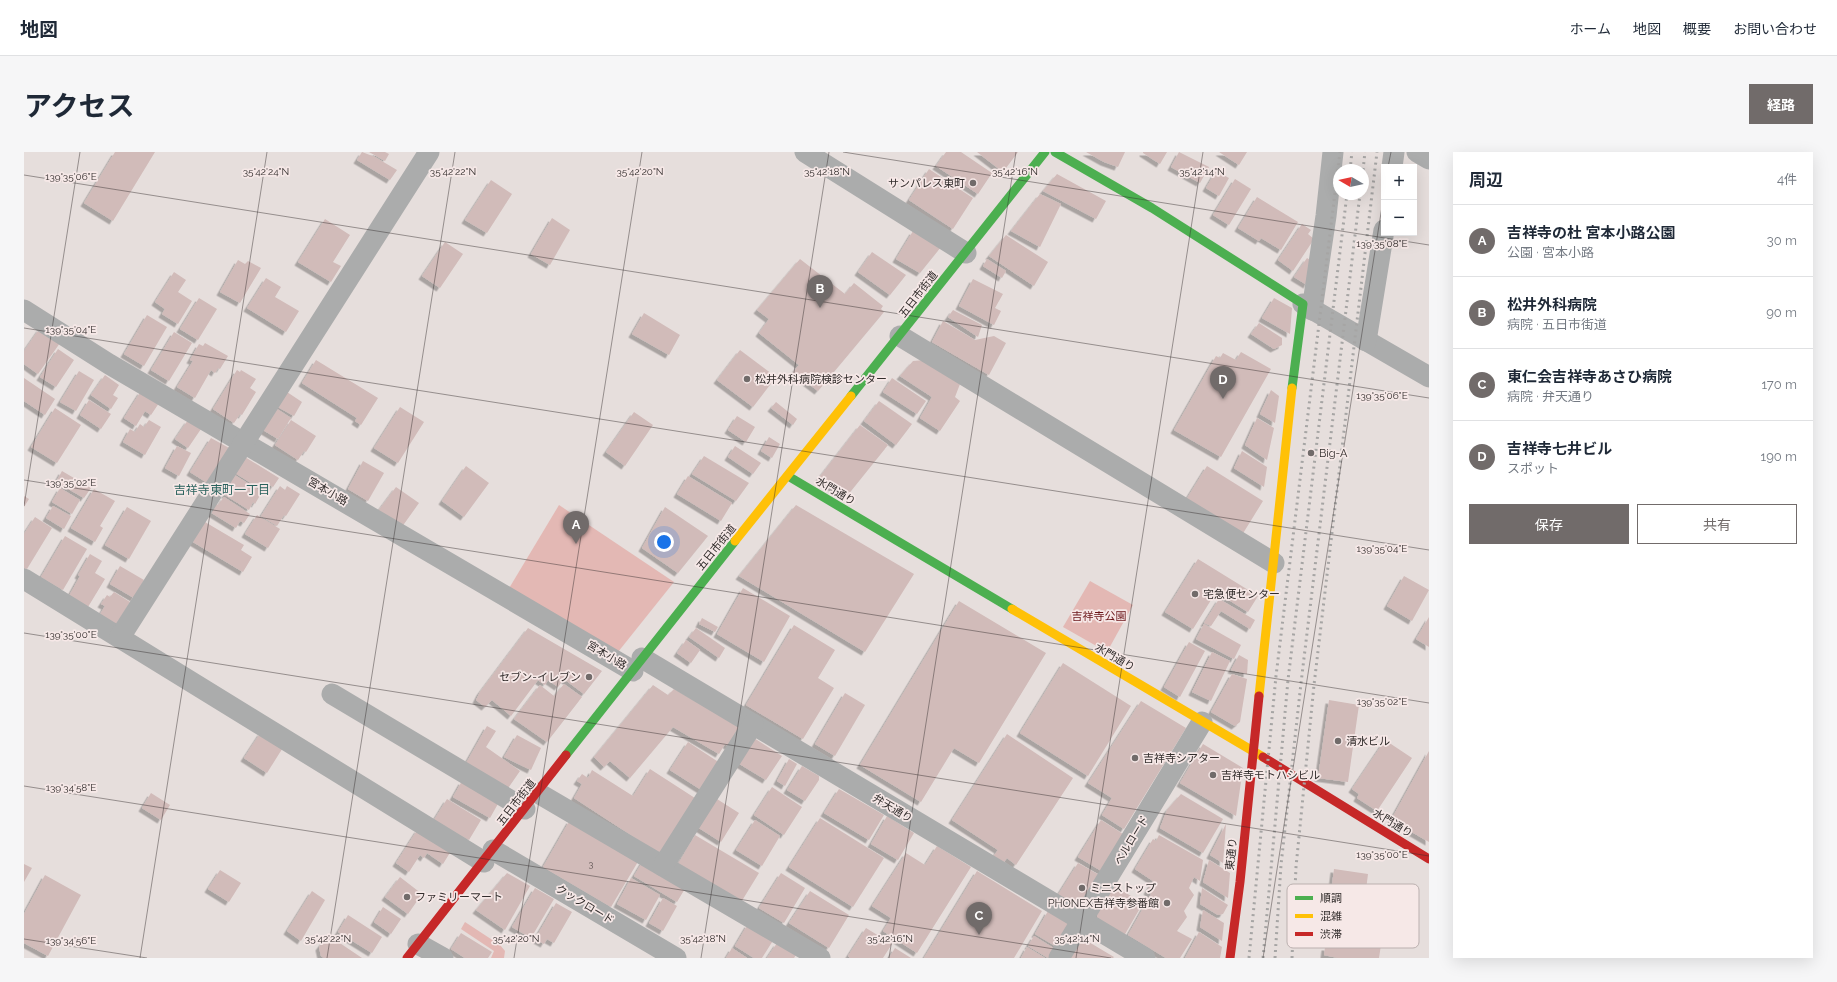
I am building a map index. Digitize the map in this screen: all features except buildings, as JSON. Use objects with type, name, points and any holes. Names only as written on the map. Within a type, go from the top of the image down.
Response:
[{"type":"street","points":[[120,637],[429,152]]},
{"type":"street","points":[[805,152],[966,253]]},
{"type":"street","name":"五日市街道","points":[[412,951],[1045,152]]},
{"type":"street","points":[[1055,152],[1152,208],[1308,307],[1429,377]]},
{"type":"street","points":[[1308,307],[1326,216],[1333,152]]},
{"type":"street","points":[[1392,164],[1394,152]]},
{"type":"street","points":[[1417,152],[1429,159]]},
{"type":"street","points":[[1366,341],[1383,236]]},
{"type":"street","name":"東通り","points":[[1230,958],[1240,882],[1290,405],[1308,307]]},
{"type":"street","name":"宮本小路","points":[[24,310],[109,364],[244,442],[638,664]]},
{"type":"street","points":[[900,336],[1274,564]]},
{"type":"street","name":"水門通り","points":[[788,476],[1253,751],[1429,858]]},
{"type":"street","name":"クックロード","points":[[24,579],[488,856],[676,958]]},
{"type":"street","name":"弁天通り","points":[[638,664],[753,724],[1145,958]]},
{"type":"street","points":[[332,694],[525,809]]},
{"type":"street","name":"ベルロード","points":[[1059,958],[1202,722]]},
{"type":"street","points":[[663,866],[753,724]]},
{"type":"street","points":[[538,793],[820,958]]},
{"type":"street","points":[[412,951],[443,958]]},
{"type":"green space","points":[[559,505],[674,582],[618,652],[508,590]]},
{"type":"green space","name":"吉祥寺公園","points":[[1090,581],[1133,605],[1107,652],[1063,627]]},
{"type":"green space","points":[[465,922],[500,945],[505,951],[504,958],[491,958],[494,951],[461,929]]},
{"type":"railway","points":[[1249,958],[1276,676],[1340,152]]},
{"type":"railway","points":[[1351,164],[1352,152]]},
{"type":"railway","points":[[1364,164],[1365,152]]},
{"type":"railway","points":[[1295,884],[1314,685],[1377,152]]},
{"type":"railway","points":[[1263,958],[1288,680],[1346,200]]},
{"type":"railway","points":[[1275,958],[1281,865],[1301,683],[1359,200]]},
{"type":"railway","points":[[1292,948],[1292,958]]},
{"type":"traffic: fast","points":[[851,396],[1045,152]]},
{"type":"traffic: fast","points":[[1055,152],[1152,208],[1303,304],[1292,388]]},
{"type":"traffic: fast","points":[[788,476],[1012,609]]},
{"type":"traffic: fast","points":[[566,755],[735,541]]},
{"type":"traffic: slow","points":[[1259,696],[1292,388]]},
{"type":"traffic: slow","points":[[735,541],[851,396]]},
{"type":"traffic: slow","points":[[1012,609],[1263,757]]},
{"type":"traffic: jam","points":[[1230,958],[1240,882],[1259,696]]},
{"type":"traffic: jam","points":[[407,958],[566,755]]},
{"type":"traffic: jam","points":[[1263,757],[1429,859]]},
{"type":"place","name":"サンパレス東町","points":[[973,183]]},
{"type":"place","name":"松井外科病院","points":[[820,308]]},
{"type":"place","name":"松井外科病院検診センター","points":[[747,379]]},
{"type":"place","name":"吉祥寺七井ビル","points":[[1223,399]]},
{"type":"place","name":"Big-A","points":[[1311,453]]},
{"type":"place","name":"吉祥寺の杜 宮本小路公園","points":[[576,544]]},
{"type":"place","name":"宅急便センター","points":[[1195,594]]},
{"type":"place","name":"セブン-イレブン","points":[[589,677]]},
{"type":"place","name":"清水ビル","points":[[1338,741]]},
{"type":"place","name":"吉祥寺シアター","points":[[1135,758]]},
{"type":"place","name":"吉祥寺モトハシビル","points":[[1213,775]]},
{"type":"place","name":"ミニストップ","points":[[1082,888]]},
{"type":"place","name":"ファミリーマート","points":[[407,897]]},
{"type":"place","name":"PHONEX吉祥寺参番館","points":[[1167,903]]},
{"type":"place","name":"東仁会吉祥寺あさひ病院","points":[[979,935]]},
{"type":"district","name":"吉祥寺東町一丁目","points":[[222,490]]}]
